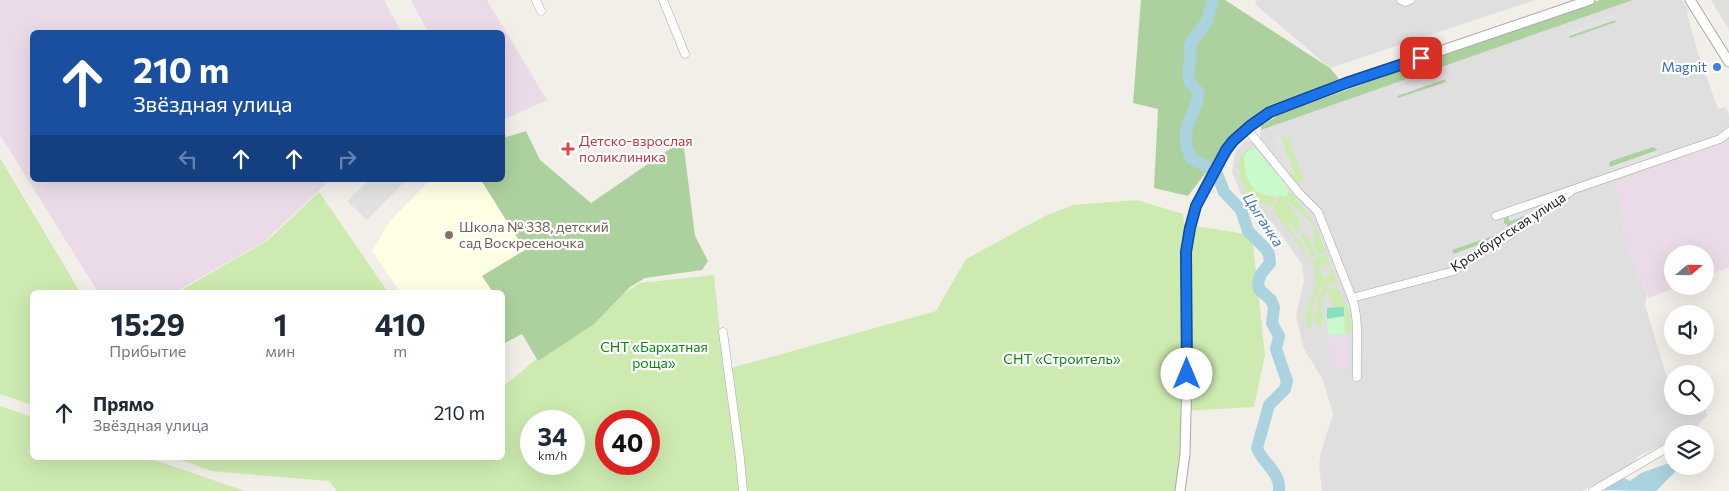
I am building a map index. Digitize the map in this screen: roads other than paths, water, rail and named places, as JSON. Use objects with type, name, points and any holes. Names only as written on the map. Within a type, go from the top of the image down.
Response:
[{"type":"street","points":[[536,0],[541,12]]},
{"type":"street","points":[[663,0],[685,54]]},
{"type":"street","points":[[1401,0],[1404,2],[1410,0]]},
{"type":"street","points":[[1180,491],[1185,454],[1187,374],[1186,252],[1196,206],[1226,150],[1247,129],[1270,112],[1346,83],[1590,0]]},
{"type":"street","points":[[1690,0],[1729,62]]},
{"type":"street","points":[[1247,129],[1318,212],[1354,305],[1357,377]]},
{"type":"street","name":"Кронбургская улица","points":[[1496,216],[1720,139],[1729,132]]},
{"type":"street","name":"Кронбургская улица","points":[[1352,298],[1454,271],[1466,261],[1508,236],[1570,192]]},
{"type":"street","points":[[723,332],[740,458],[742,491]]},
{"type":"street","points":[[1596,491],[1664,450]]},
{"type":"water","points":[[1664,465],[1664,475],[1672,475],[1656,491],[1604,490],[1622,477],[1630,481],[1641,473]]},
{"type":"waterway","name":"Цыганка","points":[[1213,0],[1206,23],[1189,48],[1191,56],[1188,73],[1189,81],[1199,93],[1188,125],[1186,141],[1192,159],[1216,171],[1224,192],[1241,210],[1248,231],[1269,254],[1270,263],[1261,274],[1258,282],[1259,289],[1271,300],[1274,307],[1272,323],[1279,336],[1276,349],[1287,381],[1285,389],[1269,405],[1257,448],[1274,473],[1279,484],[1279,491]]},
{"type":"place","name":"Magnit","points":[[1717,67]]},
{"type":"place","name":"Детско-взрослая поликлиника","points":[[568,149]]},
{"type":"place","name":"Школа № 338, детский сад Воскресеночка","points":[[449,235]]},
{"type":"park label","name":"СНТ «Бархатная роща»","points":[[654,356]]},
{"type":"park label","name":"СНТ «Строитель»","points":[[1062,359]]}]
